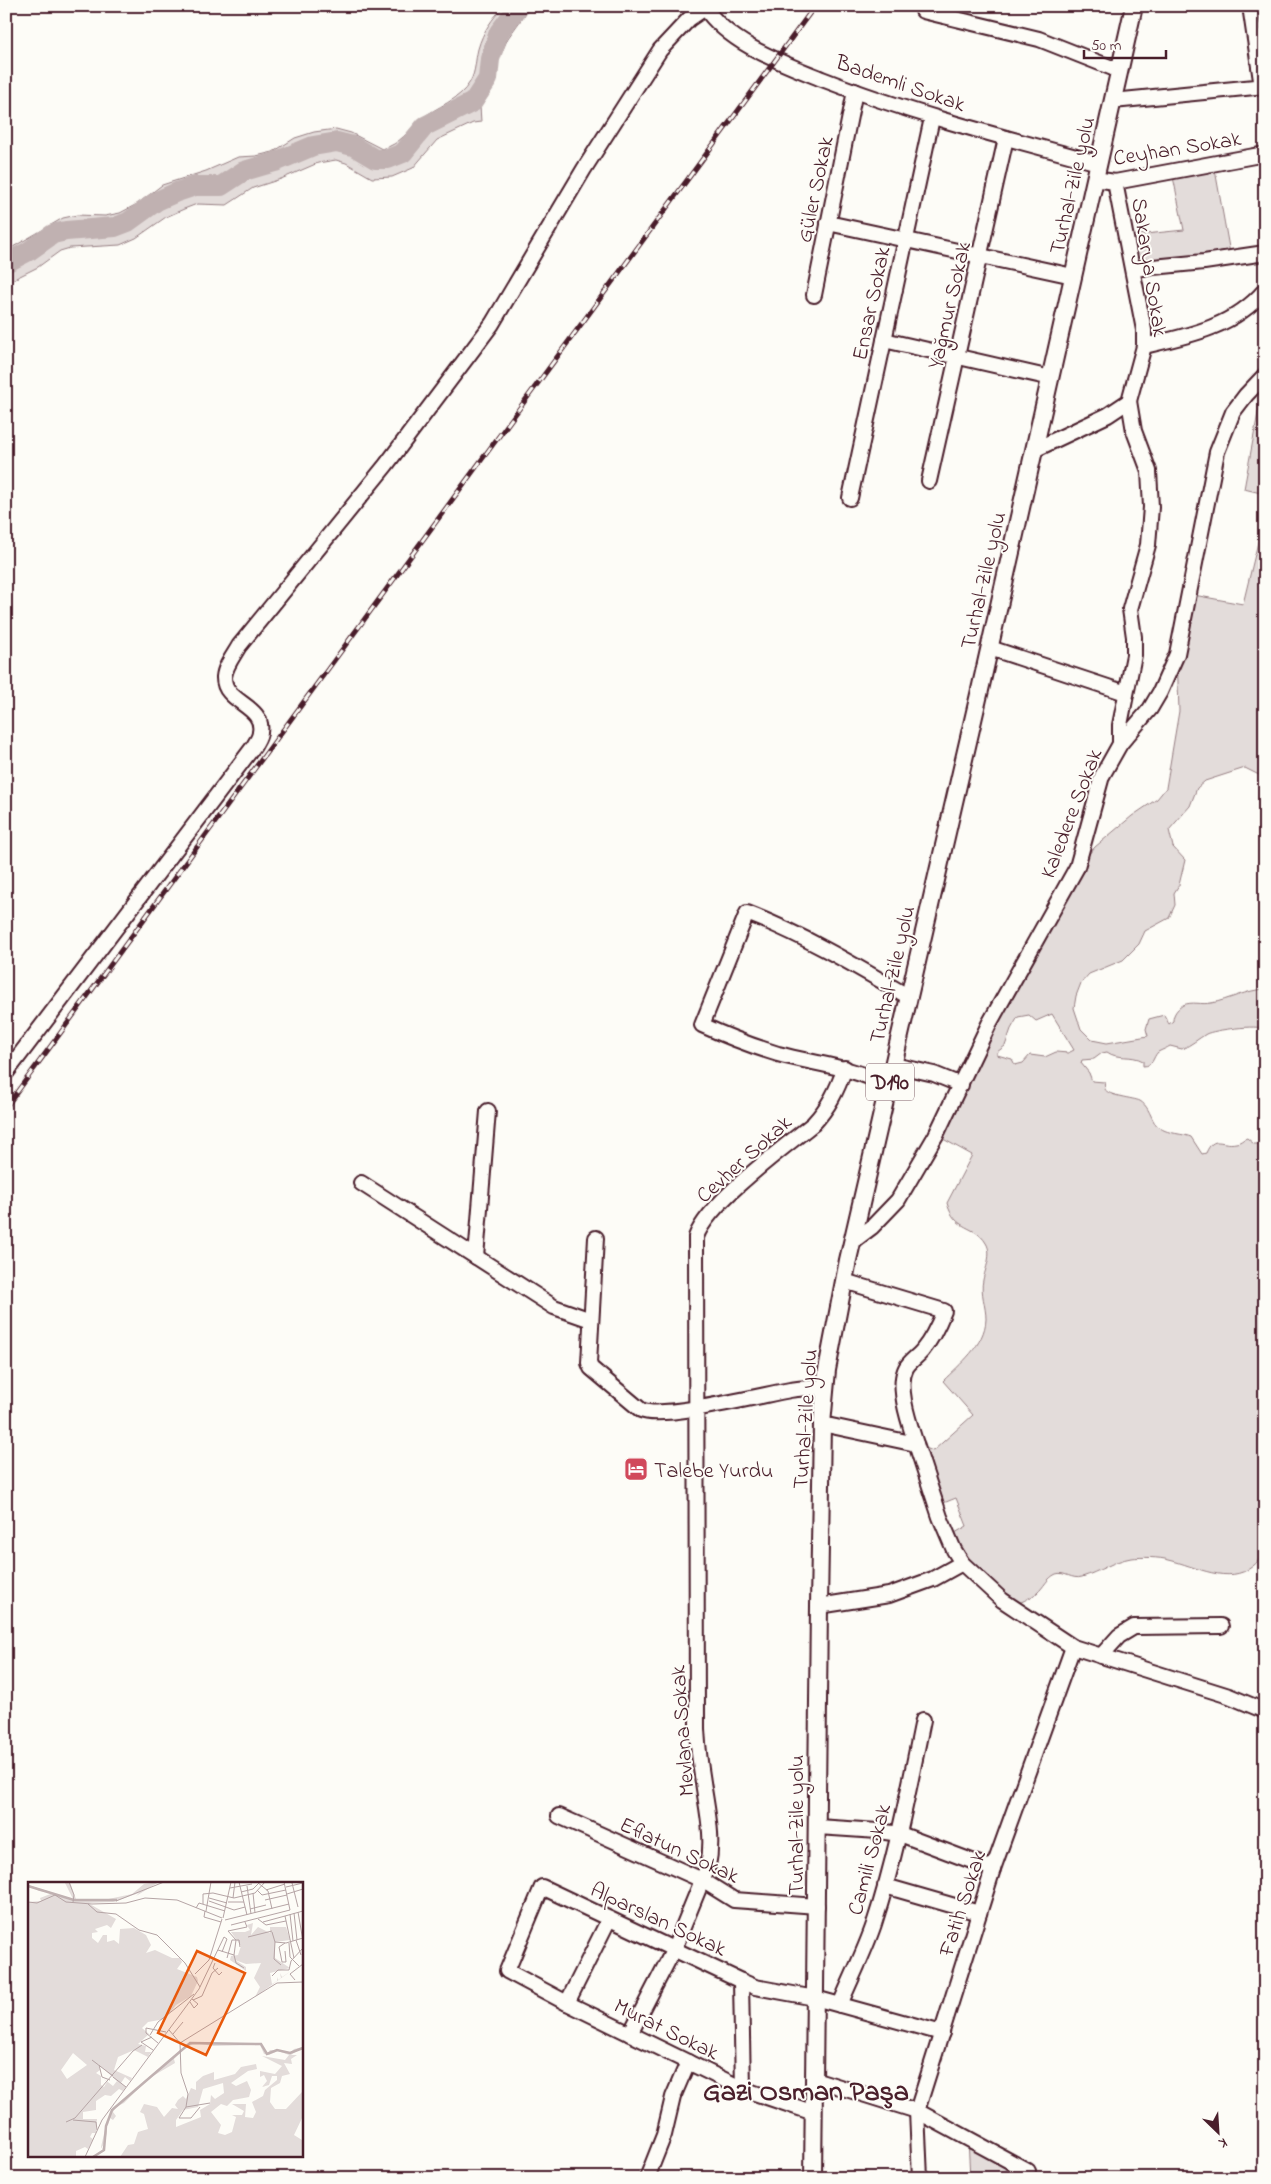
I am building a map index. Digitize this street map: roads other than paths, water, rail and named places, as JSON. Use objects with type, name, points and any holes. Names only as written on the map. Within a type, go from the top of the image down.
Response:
[{"type":"main road","name":"Turhal-Zile yolu","points":[[813,2178],[822,1424],[831,1340],[990,648],[1134,6]]},
{"type":"street","points":[[1113,101],[1263,86],[1250,6]]},
{"type":"street","points":[[6,1073],[254,746],[260,732],[260,722],[254,712],[229,693],[224,677],[228,663],[239,646],[386,465],[492,324],[584,169],[660,50],[689,19],[704,7]]},
{"type":"street","name":"Bademli Sokak","points":[[704,7],[729,32],[769,57],[855,91],[932,118],[1006,138],[1097,171]]},
{"type":"street","points":[[923,11],[1038,39],[1120,71]]},
{"type":"street","name":"Güler Sokak","points":[[814,295],[855,91]]},
{"type":"street","name":"Ensar Sokak","points":[[850,498],[932,118]]},
{"type":"street","name":"Yağmur Sokak","points":[[929,481],[1006,138]]},
{"type":"street","name":"Ceyhan Sokak","points":[[1097,171],[1115,182],[1265,154]]},
{"type":"street","name":"Sakarya Sokak","points":[[1115,182],[1144,330],[1144,346],[1129,401]]},
{"type":"street","points":[[828,223],[1074,276]]},
{"type":"street","points":[[1133,269],[1204,262],[1265,253]]},
{"type":"street","points":[[1144,346],[1198,333],[1221,324],[1241,312],[1265,290]]},
{"type":"street","points":[[884,340],[1050,378]]},
{"type":"street","name":"Kaledere Sokak","points":[[852,1242],[872,1227],[898,1200],[923,1159],[961,1085],[989,1024],[1077,867],[1099,785],[1120,744],[1150,709],[1169,676],[1177,654],[1217,452],[1233,412],[1265,375]]},
{"type":"street","points":[[1034,450],[1108,415],[1129,401],[1134,431],[1148,472],[1151,507],[1148,545],[1130,609],[1134,644],[1120,725],[1120,744]]},
{"type":"street","points":[[990,648],[1126,693]]},
{"type":"street","points":[[889,1086],[872,1077],[845,1068],[778,1054],[702,1025],[747,913],[784,927],[807,939],[909,998]]},
{"type":"street","points":[[894,1065],[934,1074],[961,1085]]},
{"type":"street","name":"Cevher Sokak","points":[[696,1408],[694,1247],[698,1230],[702,1223],[744,1181],[818,1119],[836,1092],[845,1068]]},
{"type":"street","points":[[476,1257],[488,1111]]},
{"type":"street","points":[[361,1183],[554,1307],[591,1320]]},
{"type":"street","points":[[596,1238],[589,1355],[591,1368],[637,1408],[651,1413],[696,1408],[792,1390],[825,1387]]},
{"type":"street","points":[[844,1282],[944,1311],[930,1340],[910,1362],[903,1376],[907,1412],[916,1444],[940,1517],[962,1563],[1002,1600],[1073,1647],[1229,1696],[1265,1711]]},
{"type":"street","name":"Mevlana Sokak","points":[[630,2034],[674,1949],[708,1866],[711,1842],[699,1758],[697,1729],[696,1408]]},
{"type":"street","points":[[822,1424],[916,1444]]},
{"type":"street","points":[[819,1606],[890,1595],[933,1579],[962,1563]]},
{"type":"street","points":[[1101,1656],[1119,1636],[1134,1627],[1221,1626]]},
{"type":"street","name":"Fatih Sokak","points":[[920,2178],[917,2111],[993,1869],[1073,1647]]},
{"type":"street","name":"Camili Sokak","points":[[840,2005],[873,1926],[900,1834],[922,1720]]},
{"type":"street","name":"Eflatun Sokak","points":[[559,1816],[702,1880],[734,1900],[817,1906]]},
{"type":"street","points":[[818,1827],[900,1834],[993,1869]]},
{"type":"street","points":[[885,1886],[979,1913]]},
{"type":"street","name":"Alparslan Sokak","points":[[507,1971],[542,1887],[741,1981],[743,2089]]},
{"type":"street","points":[[567,2003],[609,1919]]},
{"type":"street","name":"Murat Sokak","points":[[507,1971],[567,2003],[743,2089],[814,2113]]},
{"type":"street","points":[[741,1981],[771,1991],[815,1998],[942,2033]]},
{"type":"street","points":[[647,2178],[664,2135],[673,2097],[688,2062]]},
{"type":"street","points":[[814,2079],[917,2111],[1028,2171]]},
{"type":"waterway","points":[[6,263],[29,251],[53,234],[66,231],[115,227],[128,222],[157,201],[177,192],[195,186],[221,186],[244,171],[275,162],[313,146],[337,142],[353,146],[375,159],[388,159],[403,153],[425,126],[473,102],[488,79],[490,59],[499,32],[519,6]]},
{"type":"railway","points":[[6,1107],[815,6]]},
{"type":"place","name":"Talebe Yurdu","points":[[636,1469]]},
{"type":"district","name":"Gazi Osman Paşa","points":[[806,2090]]}]
